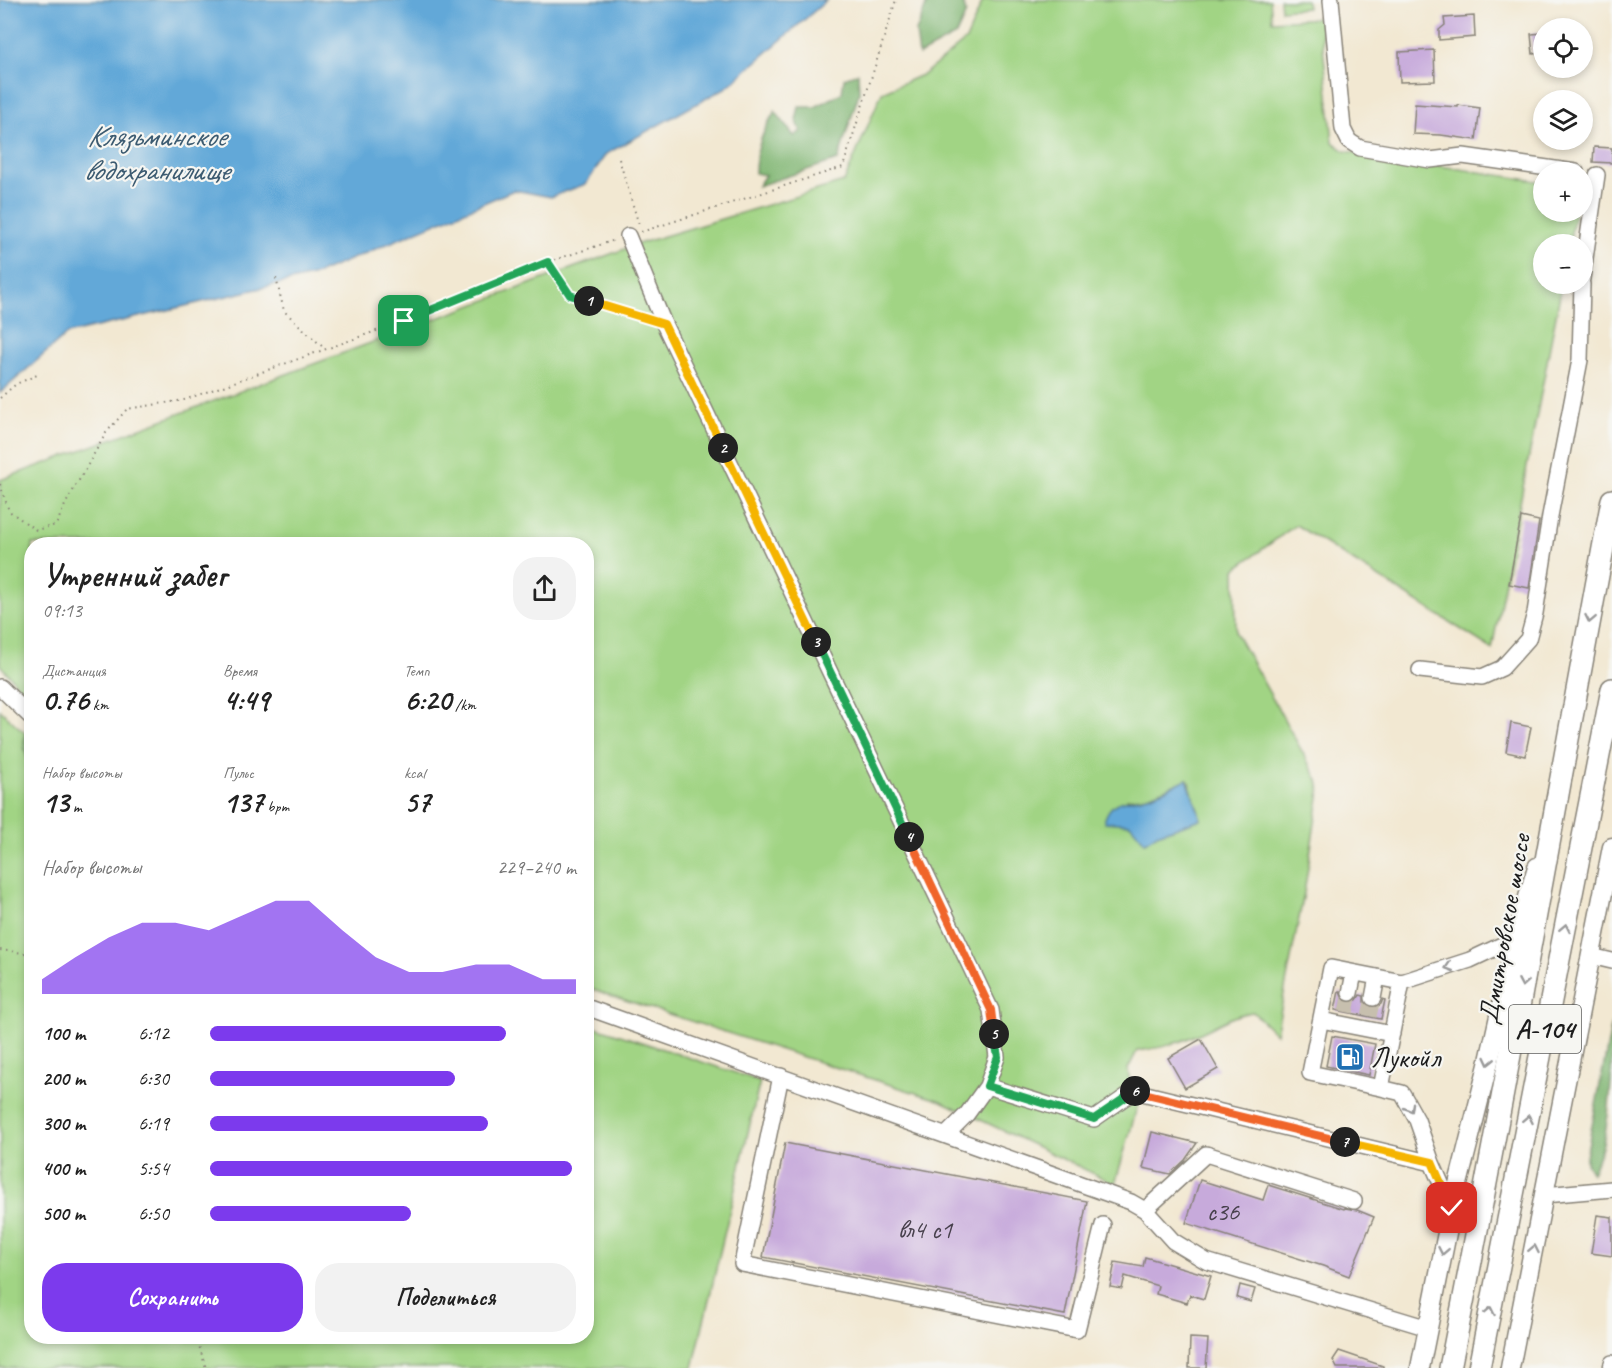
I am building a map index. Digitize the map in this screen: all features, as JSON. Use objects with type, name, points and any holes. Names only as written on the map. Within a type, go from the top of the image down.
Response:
[{"type":"highway","name":"Дмитровское шоссе","points":[[1450,1368],[1488,1179],[1612,500]]},
{"type":"highway","name":"Дмитровское шоссе","points":[[1479,1368],[1612,689]]},
{"type":"main road","points":[[1420,1368],[1452,1208],[1489,1061],[1518,931],[1556,802]]},
{"type":"main road","points":[[1510,1368],[1612,847]]},
{"type":"street","points":[[1331,0],[1343,129],[1349,141],[1360,148],[1430,160],[1463,156],[1533,166]]},
{"type":"street","points":[[1589,234],[1597,176]]},
{"type":"street","points":[[634,234],[664,324],[991,1010],[998,1057],[987,1086],[967,1114],[946,1135]]},
{"type":"street","points":[[1420,670],[1482,677],[1502,668],[1528,639],[1535,613],[1550,516],[1580,360],[1582,294]]},
{"type":"street","points":[[0,687],[24,710]]},
{"type":"street","points":[[1452,1208],[1417,1120],[1402,1093],[1310,1073],[1331,968],[1402,982],[1470,960],[1504,944],[1518,931]]},
{"type":"street","points":[[1591,956],[1612,961]]},
{"type":"street","points":[[1350,993],[1354,973]]},
{"type":"street","points":[[1373,998],[1377,977]]},
{"type":"street","points":[[1381,1088],[1402,982]]},
{"type":"street","points":[[594,1010],[1131,1202],[1145,1210],[1173,1241],[1206,1261],[1428,1328]]},
{"type":"street","points":[[1320,1020],[1345,1018],[1368,1023],[1392,1034]]},
{"type":"street","points":[[781,1076],[742,1264],[1077,1330],[1103,1225]]},
{"type":"street","points":[[987,1086],[1094,1119],[1134,1091],[1432,1162]]},
{"type":"street","points":[[1145,1210],[1206,1154],[1354,1201]]},
{"type":"street","points":[[1544,1195],[1612,1189]]},
{"type":"street","points":[[1611,1368],[1612,1363]]},
{"type":"path","points":[[0,484],[9,511],[36,531],[56,525],[106,433],[127,409],[184,400],[404,321],[548,262],[843,167],[896,0]]},
{"type":"path","points":[[619,159],[634,234]]},
{"type":"path","points":[[548,262],[570,295],[664,324]]},
{"type":"path","points":[[276,278],[284,311],[325,349]]},
{"type":"path","points":[[0,398],[16,384],[38,375]]},
{"type":"path","points":[[0,950],[24,953]]},
{"type":"path","points":[[199,1344],[207,1368]]},
{"type":"green space","points":[[928,0],[962,0],[966,13],[956,35],[919,55],[916,32]]},
{"type":"green space","points":[[983,0],[1270,0],[1272,21],[1320,18],[1333,142],[1345,151],[1533,180],[1533,222],[1573,222],[1571,234],[1533,234],[1533,294],[1560,294],[1492,649],[1296,525],[1235,569],[1236,633],[1318,780],[1320,791],[1304,893],[1276,1034],[1253,1012],[1231,1018],[1174,1044],[1137,1051],[1128,1069],[1138,1104],[1115,1184],[941,1101],[594,990],[594,537],[24,537],[24,692],[0,665],[0,480],[638,244],[844,182],[882,92],[924,74],[966,40]],"holes":[[[1188,779],[1201,819],[1157,834],[1145,842],[1131,824],[1127,799],[1148,796]]]},
{"type":"green space","points":[[1280,0],[1306,0],[1307,8],[1281,10]]},
{"type":"green space","points":[[858,73],[859,93],[838,160],[758,186],[765,175],[755,173],[758,149],[763,133],[775,111],[794,136],[801,131],[796,120],[799,107],[815,107],[842,93],[844,78]]},
{"type":"green space","points":[[0,710],[24,732],[24,1344],[594,1344],[594,1026],[760,1081],[693,1368],[0,1368]]},
{"type":"green space","points":[[1612,1023],[1612,1068],[1608,1113],[1603,1143],[1592,1173],[1586,1163],[1586,1156]]},
{"type":"water","name":"Клязьминское водохранилище","points":[[0,0],[827,0],[727,87],[606,154],[586,184],[551,197],[514,190],[312,276],[67,334],[0,393]]},
{"type":"water","points":[[1187,779],[1201,819],[1157,834],[1145,842],[1130,824],[1104,822],[1115,804],[1153,794]]},
{"type":"building","points":[[1474,16],[1475,37],[1439,40],[1439,30],[1445,25],[1444,18]]},
{"type":"building","points":[[1434,50],[1435,81],[1400,82],[1399,52]]},
{"type":"building","points":[[1415,104],[1480,108],[1476,140],[1413,134]]},
{"type":"building","points":[[1594,147],[1612,148],[1612,163],[1593,162]]},
{"type":"building","points":[[1521,517],[1539,521],[1529,588],[1509,584]]},
{"type":"building","points":[[1511,723],[1531,727],[1525,756],[1506,752]]},
{"type":"building","points":[[1339,991],[1343,1000],[1349,1003],[1357,1000],[1360,995],[1364,996],[1364,1002],[1371,1007],[1377,1007],[1383,999],[1385,1000],[1381,1019],[1335,1010]]},
{"type":"building","name":"Лукойл","points":[[1332,1036],[1375,1044],[1369,1075],[1326,1066]]},
{"type":"building","points":[[1201,1039],[1218,1069],[1185,1088],[1168,1058]]},
{"type":"building","points":[[1152,1132],[1197,1143],[1185,1160],[1170,1174],[1143,1168]]},
{"type":"building","points":[[785,1143],[1087,1201],[1065,1315],[763,1257]]},
{"type":"building","points":[[1200,1180],[1263,1200],[1268,1185],[1374,1217],[1349,1276],[1186,1223]]},
{"type":"building","points":[[1597,1215],[1612,1217],[1612,1256],[1591,1253]]},
{"type":"building","points":[[1145,1257],[1211,1276],[1204,1299],[1190,1295],[1187,1303],[1156,1294],[1158,1286],[1125,1276],[1122,1289],[1110,1287],[1115,1262],[1143,1267]]},
{"type":"building","points":[[1240,1285],[1255,1289],[1251,1302],[1237,1298]]},
{"type":"building","points":[[1190,1338],[1208,1339],[1206,1368],[1189,1368]]},
{"type":"building","points":[[1339,1351],[1383,1366],[1383,1368],[1337,1368],[1333,1360]]},
{"type":"tunnel","points":[[1346,1012],[1350,993]]},
{"type":"tunnel","points":[[1369,1016],[1373,998]]},
{"type":"place","name":"Лукойл","points":[[1350,1057]]},
{"type":"route","points":[[404,321],[548,262],[570,295],[664,324],[991,1010],[998,1057],[987,1086],[1094,1119],[1134,1091],[1432,1162],[1452,1208]]}]
